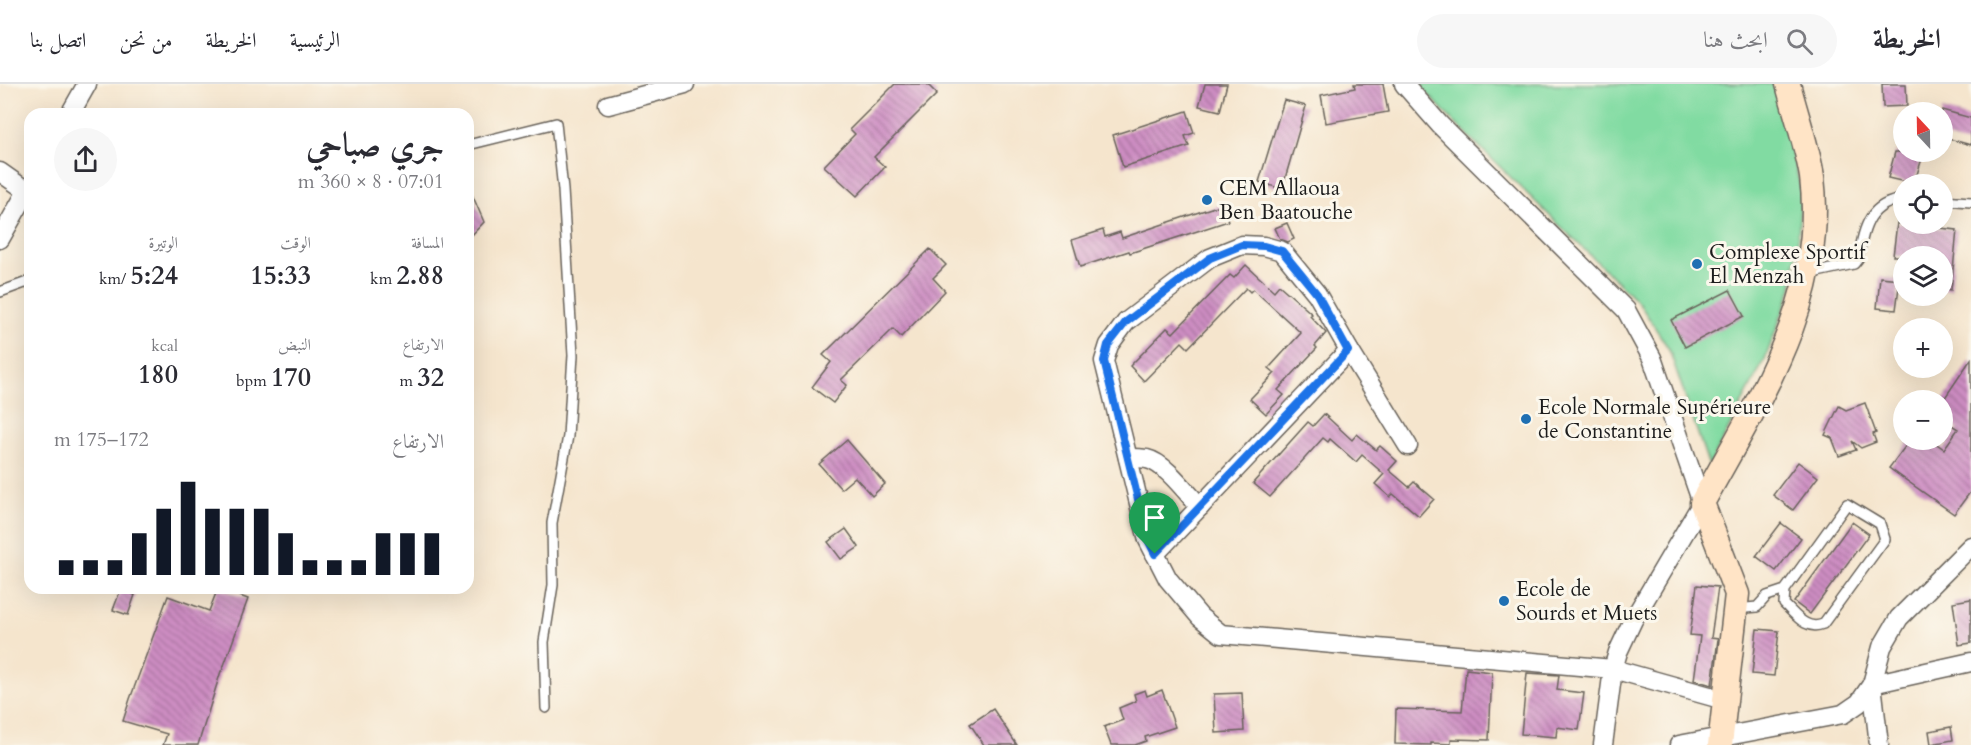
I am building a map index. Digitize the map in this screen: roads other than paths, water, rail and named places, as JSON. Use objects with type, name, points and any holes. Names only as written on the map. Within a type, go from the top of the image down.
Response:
[{"type":"main road","points":[[1720,741],[1737,594],[1702,503],[1770,378],[1797,310],[1808,274],[1813,244],[1812,175],[1788,84]]},
{"type":"street","points":[[73,108],[87,84]]},
{"type":"street","points":[[608,105],[685,84]]},
{"type":"street","points":[[1404,84],[1440,126],[1626,310],[1652,358],[1702,503],[1633,620],[1618,652],[1613,669],[1604,745]]},
{"type":"street","points":[[0,172],[24,185]]},
{"type":"street","points":[[0,239],[24,197]]},
{"type":"street","points":[[1408,446],[1348,351],[1317,294],[1282,251],[1264,246],[1242,245],[1210,258],[1126,322],[1108,345],[1104,361],[1148,540],[1168,579],[1200,617],[1221,634],[1613,669],[1724,700]]},
{"type":"street","points":[[1155,554],[1348,351]]},
{"type":"street","points":[[1128,458],[1148,459],[1156,463],[1167,471],[1200,507]]},
{"type":"street","points":[[1678,745],[1720,741],[1843,714],[1859,703],[1872,684],[1882,647],[1899,618],[1971,546]]},
{"type":"street","points":[[1872,684],[1971,662]]},
{"type":"street","points":[[1872,684],[1879,745]]},
{"type":"lane","points":[[474,144],[556,123],[563,190],[573,355],[568,436],[552,523],[553,585],[544,642],[546,708]]},
{"type":"lane","points":[[1953,201],[1971,202]]},
{"type":"lane","points":[[1808,274],[1854,264],[1858,259],[1865,223],[1881,206],[1893,203]]},
{"type":"lane","points":[[0,292],[24,283]]},
{"type":"lane","points":[[1735,609],[1757,607],[1767,596],[1785,590],[1847,504],[1880,524],[1885,539],[1823,624],[1816,627],[1808,625],[1784,604],[1785,590]]},
{"type":"place","name":"CEM Allaoua Ben Baatouche","points":[[1207,200]]},
{"type":"place","name":"Complexe Sportif El Menzah","points":[[1697,264]]},
{"type":"place","name":"Ecole Normale Supérieure de Constantine","points":[[1526,419]]},
{"type":"place","name":"Ecole de Sourds et Muets","points":[[1504,601]]}]
